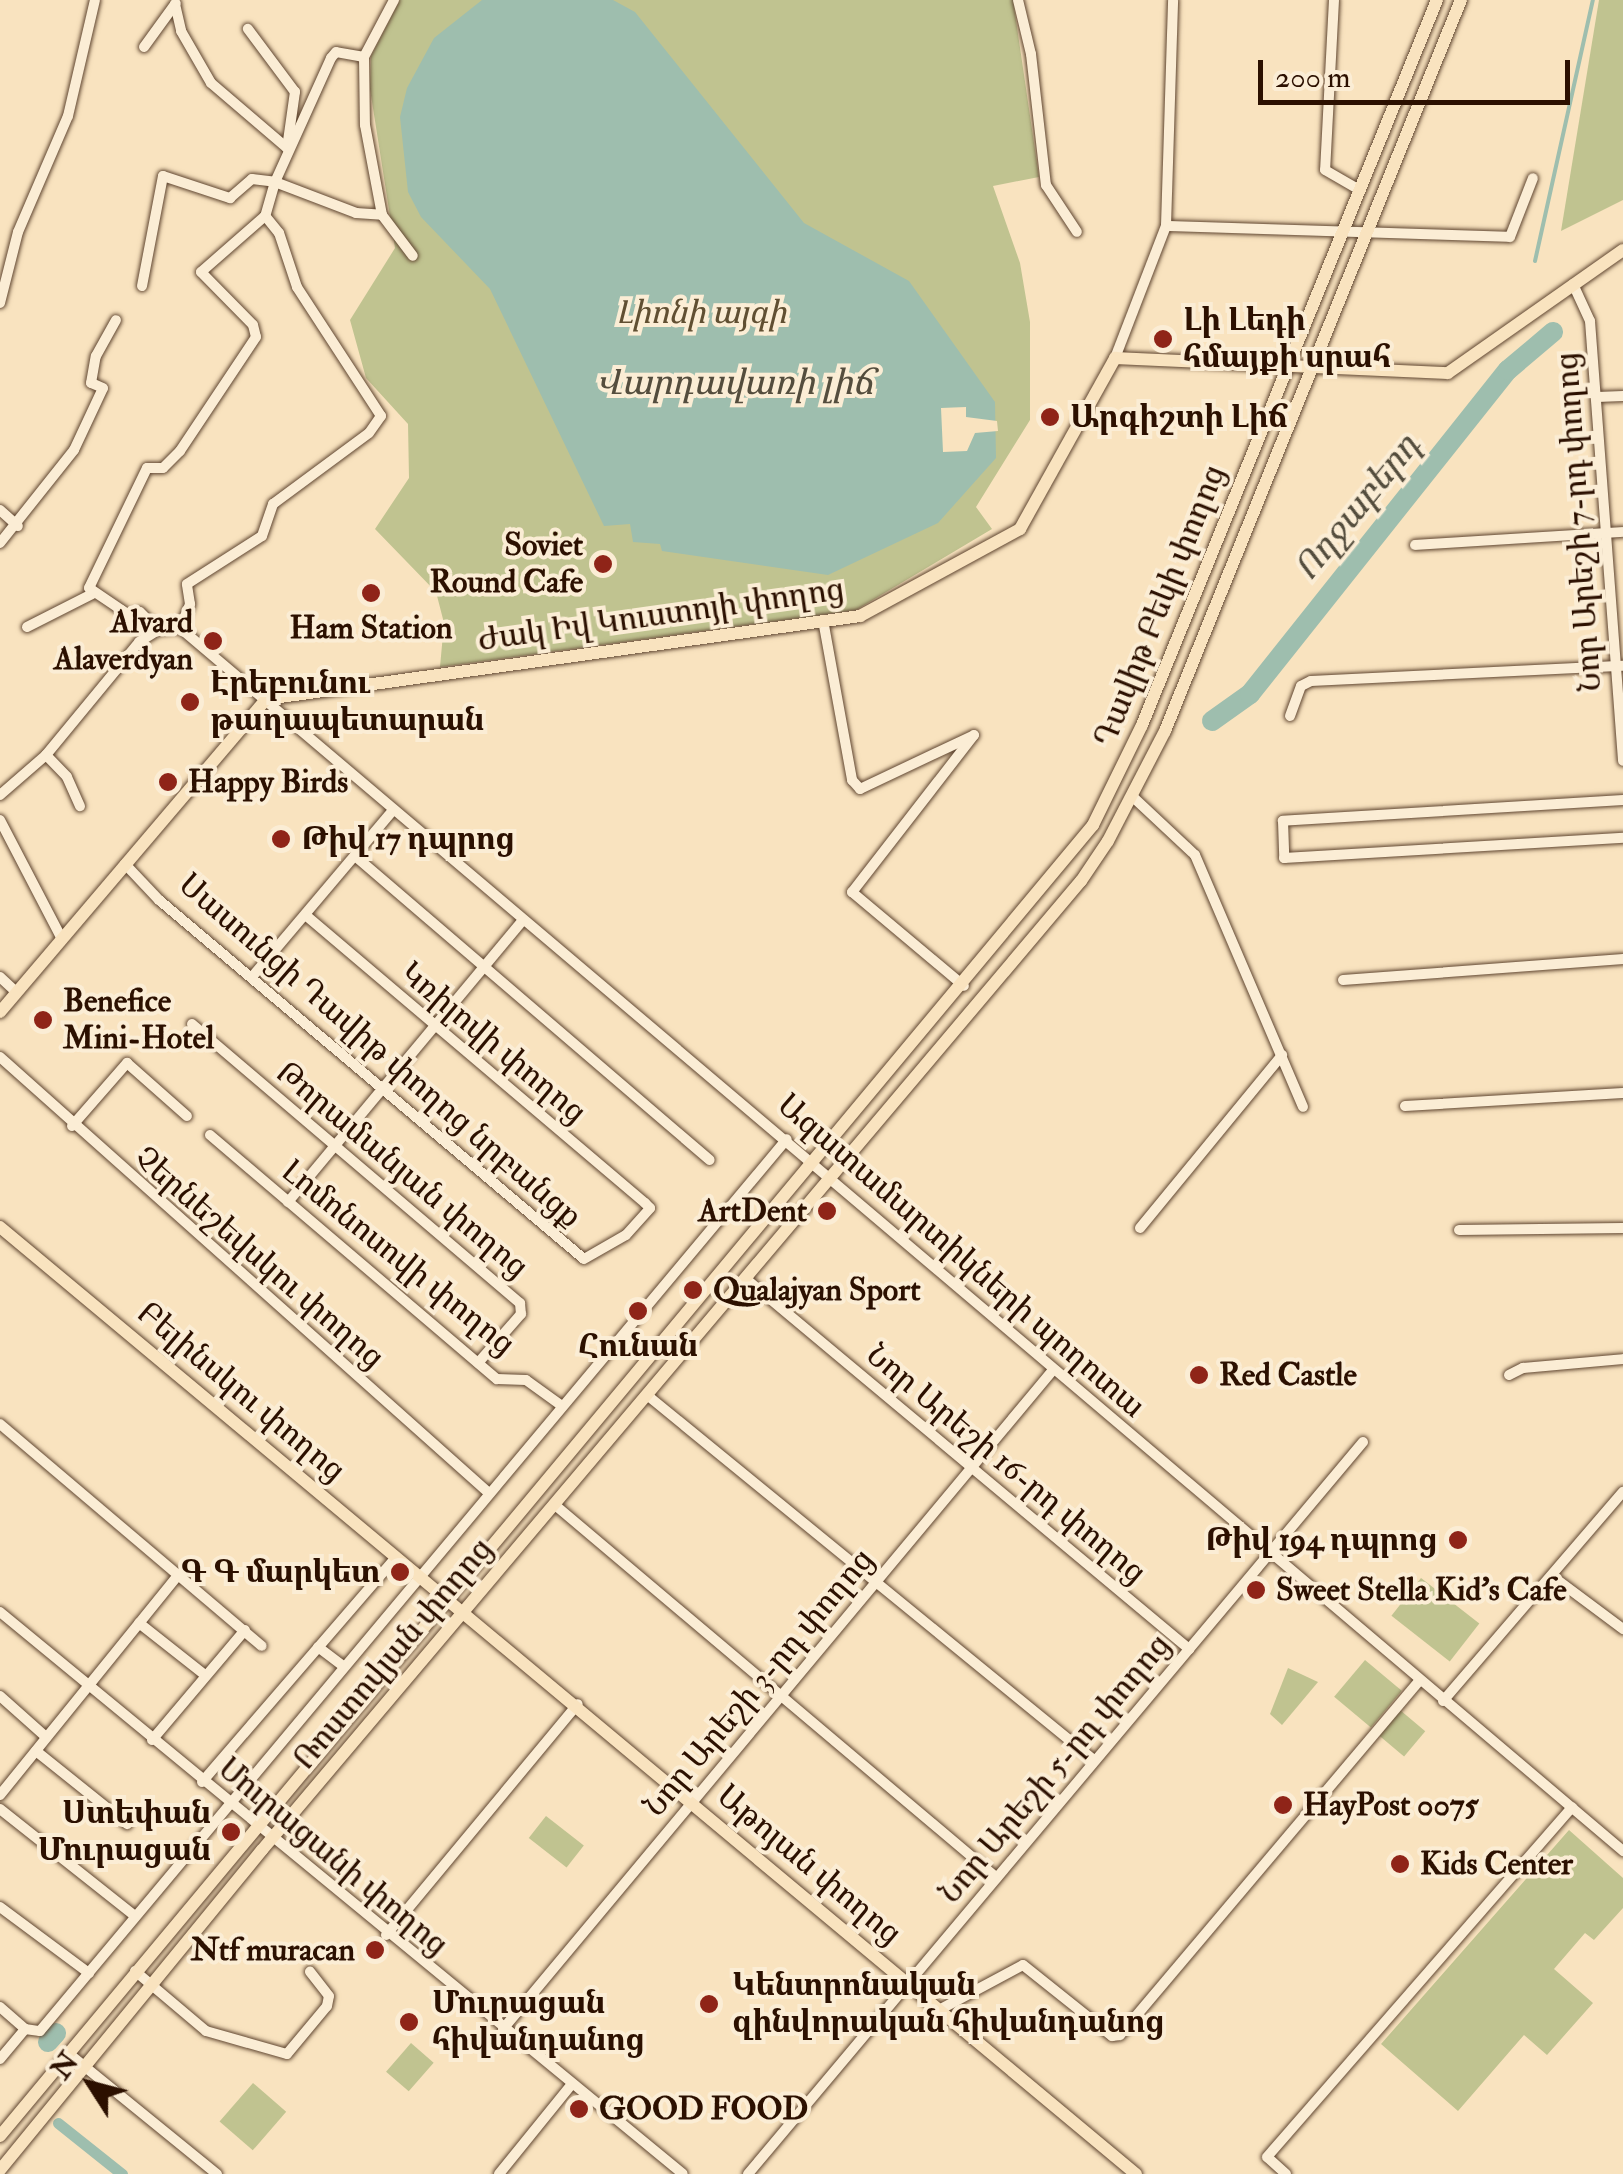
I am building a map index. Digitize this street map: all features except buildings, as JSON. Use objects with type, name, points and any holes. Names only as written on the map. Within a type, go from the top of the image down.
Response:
[{"type":"main road","name":"Դավիթ Բեկի փողոց","points":[[814,1162],[1064,866],[1116,782],[1437,0]]},
{"type":"main road","name":"Դավիթ Բեկի փողոց","points":[[830,1176],[1081,882],[1133,797],[1461,0]]},
{"type":"main road","points":[[1115,358],[1448,373],[1623,250]]},
{"type":"main road","points":[[1606,262],[1623,260]]},
{"type":"main road","name":"Ժակ Իվ Կուստոյի փողոց","points":[[274,698],[317,697],[860,616],[1020,529],[1115,358]]},
{"type":"main road","points":[[0,1012],[125,864],[274,698]]},
{"type":"main road","name":"Ռոստովյան փողոց","points":[[0,2136],[256,1825],[814,1162]]},
{"type":"main road","name":"Ռոստովյան փողոց","points":[[0,2170],[272,1838],[830,1176]]},
{"type":"main road","name":"Բելինսկու փողոց","points":[[0,1226],[447,1599]]},
{"type":"main road","name":"Աթոյան փողոց","points":[[447,1599],[578,1704],[1136,2174]]},
{"type":"street","points":[[0,303],[18,232],[68,116],[95,0]]},
{"type":"street","points":[[394,0],[364,58],[365,125],[384,217],[413,256]]},
{"type":"street","points":[[1018,0],[1031,54],[1046,185],[1077,232]]},
{"type":"street","points":[[1115,358],[1166,226],[1173,0]]},
{"type":"street","points":[[1334,0],[1325,170],[1359,190]]},
{"type":"street","points":[[176,2],[181,30],[211,82],[287,148]]},
{"type":"street","points":[[144,47],[176,2]]},
{"type":"street","points":[[248,29],[296,92],[287,148]]},
{"type":"street","points":[[27,627],[92,594],[104,548],[147,468],[163,468],[180,451],[256,337],[253,325],[201,272],[265,216],[287,148],[331,58],[336,52],[364,58]]},
{"type":"street","points":[[142,286],[163,176],[230,198],[252,179],[275,182],[356,213],[384,217]]},
{"type":"street","points":[[1166,226],[1510,237],[1533,178]]},
{"type":"street","points":[[0,795],[46,755],[140,642],[158,630],[180,628],[190,604],[187,584],[241,554],[262,536],[273,504],[369,433],[381,416],[297,288],[279,233],[265,216]]},
{"type":"street","name":"Նոր Արեշի 7-րդ փողոց","points":[[1573,284],[1587,306],[1597,397],[1603,533],[1619,666],[1623,761]]},
{"type":"street","points":[[0,544],[18,526],[74,450],[103,388],[91,383],[96,356],[116,320]]},
{"type":"street","points":[[1597,397],[1623,396]]},
{"type":"street","points":[[0,510],[18,526]]},
{"type":"street","points":[[1415,546],[1623,532]]},
{"type":"street","points":[[92,594],[129,615],[140,612],[158,630]]},
{"type":"street","points":[[824,620],[852,780],[860,789],[974,734],[852,892],[964,986]]},
{"type":"street","name":"Ազատամարտիկների պողոտա","points":[[180,628],[274,698],[393,810],[787,1138],[1418,1682],[1623,1851]]},
{"type":"street","points":[[1290,716],[1301,686],[1311,681],[1619,666]]},
{"type":"street","points":[[46,755],[67,777],[80,806]]},
{"type":"street","name":"Դավիթ Բեկի փողոց","points":[[1133,797],[1195,854],[1303,1107]]},
{"type":"street","points":[[1623,800],[1283,822],[1284,858],[1623,838]]},
{"type":"street","points":[[252,976],[393,810]]},
{"type":"street","points":[[0,820],[62,938]]},
{"type":"street","points":[[354,856],[710,1160]]},
{"type":"street","name":"Սասունցի Դավիթ փողոց նրբանցք","points":[[125,864],[584,1259],[602,1254],[650,1208]]},
{"type":"street","name":"Կռիլովի փողոց","points":[[306,914],[434,1028],[650,1208]]},
{"type":"street","points":[[288,1202],[523,920]]},
{"type":"street","points":[[1343,980],[1623,959]]},
{"type":"street","points":[[0,978],[17,992]]},
{"type":"street","name":"Թորամանյան փողոց","points":[[192,1024],[524,1308],[478,1364]]},
{"type":"street","points":[[1140,1228],[1282,1055]]},
{"type":"street","name":"Չերնեշեվսկու փողոց","points":[[0,1058],[489,1493]]},
{"type":"street","points":[[72,1126],[128,1063],[187,1116]]},
{"type":"street","points":[[1405,1106],[1623,1094]]},
{"type":"street","name":"Լոմոնոսովի փողոց","points":[[210,1135],[497,1379],[536,1384],[562,1406]]},
{"type":"street","points":[[0,2007],[25,2029],[40,2031],[787,1138]]},
{"type":"street","points":[[1459,1230],[1623,1228]]},
{"type":"street","name":"Նոր Արեշի 16-րդ փողոց","points":[[746,1278],[1189,1649]]},
{"type":"street","points":[[1509,1375],[1523,1368],[1623,1359]]},
{"type":"street","name":"Նոր Արեշի 3-րդ փողոց","points":[[503,2028],[1053,1370]]},
{"type":"street","points":[[648,1395],[1095,1761]]},
{"type":"street","points":[[0,1424],[262,1646]]},
{"type":"street","name":"Նոր Արեշի 5-րդ փողոց","points":[[748,2174],[1363,1442]]},
{"type":"street","points":[[1442,1701],[1623,1492]]},
{"type":"street","points":[[554,1505],[997,1878]]},
{"type":"street","points":[[202,1782],[396,1557]]},
{"type":"street","points":[[0,1795],[179,1574]]},
{"type":"street","points":[[1552,1576],[1623,1629]]},
{"type":"street","name":"Մուրացանի փողոց","points":[[0,1612],[386,1935],[683,2174]]},
{"type":"street","points":[[139,1624],[206,1676]]},
{"type":"street","points":[[152,1740],[245,1630]]},
{"type":"street","points":[[318,1647],[343,1666]]},
{"type":"street","points":[[939,2010],[1023,1965],[1112,2036],[1120,2035],[1418,1682]]},
{"type":"street","points":[[0,1696],[46,1738]]},
{"type":"street","points":[[386,1935],[578,1704]]},
{"type":"street","points":[[36,1750],[127,1824]]},
{"type":"street","points":[[1286,2174],[1266,2157],[1572,1807]]},
{"type":"street","points":[[0,1808],[135,1916]]},
{"type":"street","points":[[0,1907],[89,1973]]},
{"type":"street","points":[[135,1971],[206,2032],[287,2054],[328,2006],[329,1996],[310,1972]]},
{"type":"street","points":[[0,2059],[25,2029]]},
{"type":"street","points":[[68,2053],[217,2174]]},
{"type":"street","points":[[500,2174],[572,2084]]},
{"type":"green space","name":"Լիոնի այգի","points":[[400,0],[1013,0],[1039,177],[993,186],[1020,263],[1030,322],[1030,420],[976,507],[992,529],[856,610],[440,667],[444,623],[436,592],[375,529],[409,478],[408,424],[366,378],[350,320],[395,248],[370,89],[371,56]]},
{"type":"green space","points":[[1599,0],[1623,0],[1623,200],[1561,231]]},
{"type":"green space","points":[[1421,1578],[1479,1624],[1450,1661],[1391,1616]]},
{"type":"green space","points":[[1365,1660],[1402,1691],[1371,1728],[1334,1697]]},
{"type":"green space","points":[[1288,1668],[1318,1682],[1282,1725],[1270,1714]]},
{"type":"green space","points":[[1400,1710],[1425,1731],[1404,1756],[1379,1735]]},
{"type":"green space","points":[[546,1816],[584,1846],[567,1868],[529,1838]]},
{"type":"green space","points":[[1569,1830],[1623,1878],[1623,1908],[1594,1940],[1585,1933],[1554,1969],[1593,2003],[1547,2055],[1524,2035],[1458,2111],[1381,2044]]},
{"type":"green space","points":[[411,2043],[434,2063],[409,2091],[386,2072]]},
{"type":"green space","points":[[253,2083],[286,2112],[253,2150],[220,2121]]},
{"type":"water","name":"Վարդավառի լիճ","points":[[482,0],[613,0],[635,12],[804,223],[909,281],[995,402],[996,458],[938,523],[828,575],[662,551],[660,544],[633,542],[630,524],[604,526],[490,289],[421,217],[408,192],[400,117],[407,88],[434,38]]},
{"type":"pier","points":[[966,407],[966,417],[997,421],[998,431],[975,433],[967,451],[943,452],[941,408]]},
{"type":"waterway","points":[[1535,261],[1593,0]]},
{"type":"waterway","name":"Ողջաբերդ","points":[[1212,721],[1250,694],[1508,370],[1553,332]]},
{"type":"waterway","name":"Ողջաբերդ","points":[[48,2042],[56,2033]]},
{"type":"waterway","points":[[58,2123],[122,2174]]},
{"type":"place","name":"Լի Լեդի հմայքի սրահ","points":[[1163,339]]},
{"type":"place","name":"Արգիշտի Լիճ","points":[[1050,417]]},
{"type":"place","name":"Soviet Round Cafe","points":[[603,564]]},
{"type":"place","name":"Ham Station","points":[[371,593]]},
{"type":"place","name":"Alvard Alaverdyan","points":[[213,641]]},
{"type":"place","name":"Էրեբունու թաղապետարան","points":[[190,702]]},
{"type":"place","name":"Happy Birds","points":[[168,782]]},
{"type":"place","name":"Թիվ 17 դպրոց","points":[[281,839]]},
{"type":"place","name":"Benefice Mini-Hotel","points":[[43,1020]]},
{"type":"place","name":"ArtDent","points":[[827,1211]]},
{"type":"place","name":"Qualajyan Sport","points":[[693,1290]]},
{"type":"place","name":"Հունան","points":[[638,1311]]},
{"type":"place","name":"Red Castle","points":[[1199,1375]]},
{"type":"place","name":"Թիվ 194 դպրոց","points":[[1458,1540]]},
{"type":"place","name":"Գ Գ մարկետ","points":[[400,1572]]},
{"type":"place","name":"Sweet Stella Kid's Cafe","points":[[1256,1590]]},
{"type":"place","name":"HayPost 0075","points":[[1283,1805]]},
{"type":"place","name":"Ստեփան Մուրացան","points":[[231,1832]]},
{"type":"place","name":"Kids Center","points":[[1400,1864]]},
{"type":"place","name":"Ntf muracan","points":[[375,1950]]},
{"type":"place","name":"Կենտրոնական զինվորական հիվանդանոց","points":[[709,2004]]},
{"type":"place","name":"Մուրացան հիվանդանոց","points":[[409,2022]]},
{"type":"place","name":"GOOD FOOD","points":[[579,2109]]}]
